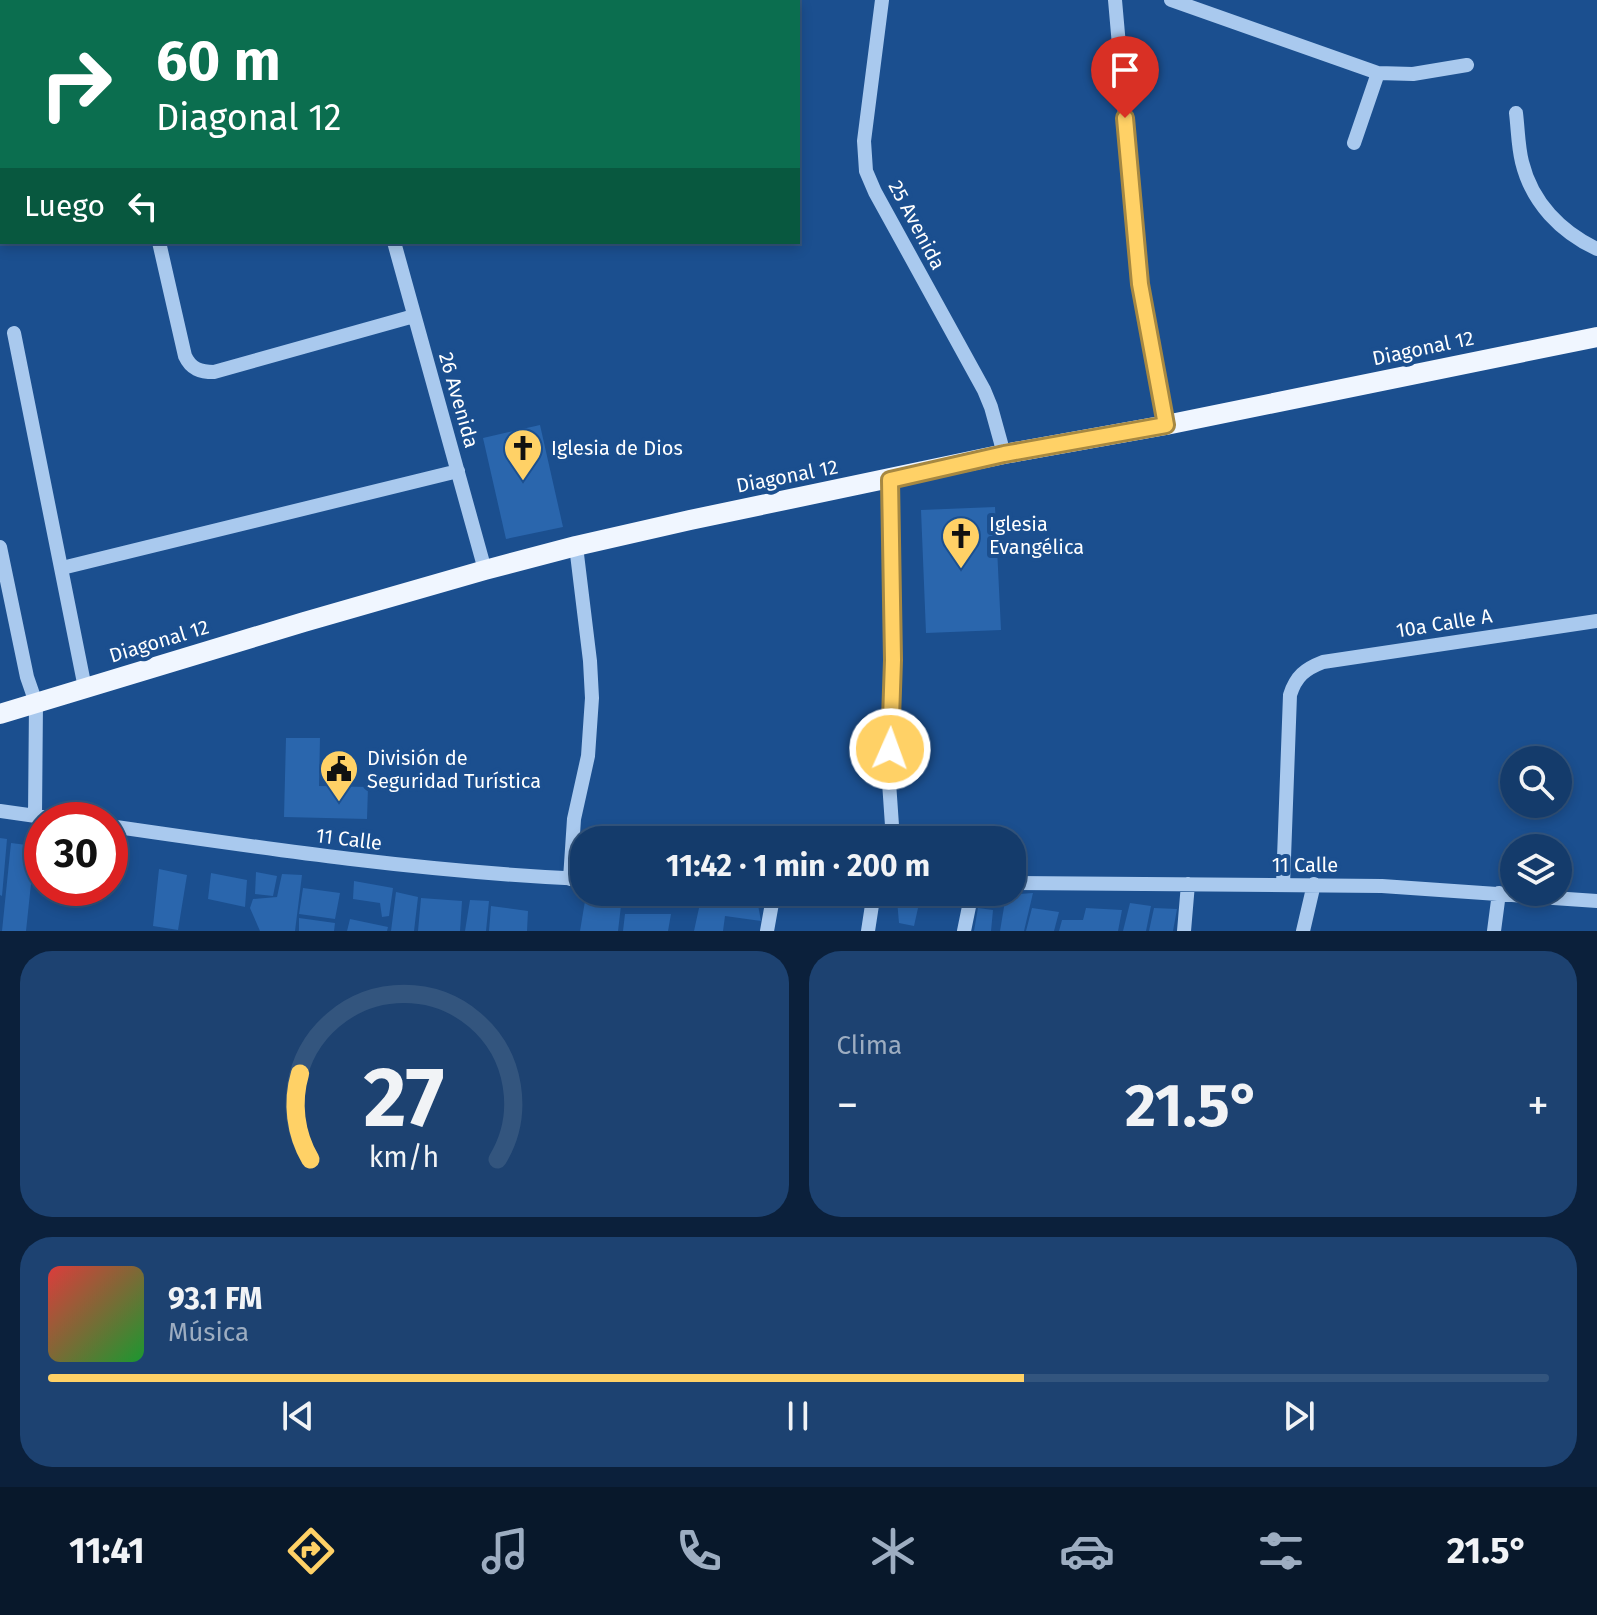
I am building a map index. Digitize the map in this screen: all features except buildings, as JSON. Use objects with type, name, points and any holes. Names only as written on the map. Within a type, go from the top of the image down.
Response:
[{"type":"main road","name":"Diagonal 12","points":[[0,714],[289,626],[576,546],[1004,454],[1166,425],[1597,337]]},
{"type":"street","name":"25 Avenida","points":[[882,0],[864,141],[866,171],[984,390],[1004,454]]},
{"type":"street","points":[[1115,0],[1140,284],[1166,425]]},
{"type":"street","points":[[1171,0],[1378,73],[1413,74],[1467,65]]},
{"type":"street","points":[[1354,143],[1378,73]]},
{"type":"street","points":[[1516,113],[1522,163],[1537,197],[1560,227],[1597,249]]},
{"type":"street","points":[[159,244],[185,356],[191,366],[201,371],[214,372],[414,316]]},
{"type":"street","name":"26 Avenida","points":[[395,244],[485,570]]},
{"type":"street","points":[[14,333],[85,688]]},
{"type":"street","points":[[62,568],[458,471]]},
{"type":"street","points":[[890,480],[893,660],[889,782],[892,826]]},
{"type":"street","points":[[574,826],[588,756],[592,698],[576,546]]},
{"type":"street","points":[[0,547],[27,677],[36,703],[35,802]]},
{"type":"street","name":"10a Calle A","points":[[1283,885],[1290,695],[1300,674],[1323,662],[1597,621]]},
{"type":"street","points":[[0,811],[24,814]]},
{"type":"street","name":"11 Calle","points":[[128,829],[383,864],[570,878]]},
{"type":"street","name":"11 Calle","points":[[1026,883],[1382,886],[1597,901]]},
{"type":"street","points":[[1184,931],[1188,884]]},
{"type":"street","points":[[1303,931],[1314,884]]},
{"type":"street","points":[[1494,931],[1499,893]]},
{"type":"street","points":[[767,931],[771,906]]},
{"type":"street","points":[[868,931],[872,906]]},
{"type":"street","points":[[964,931],[969,906]]},
{"type":"place","name":"Iglesia de Dios","points":[[523,482]]},
{"type":"place","name":"Iglesia Evangélica","points":[[961,570]]},
{"type":"place","name":"División de Seguridad Turística","points":[[339,803]]},
{"type":"route","points":[[890,749],[893,660],[890,480],[1004,454],[1166,425],[1140,284],[1125,118]]}]
